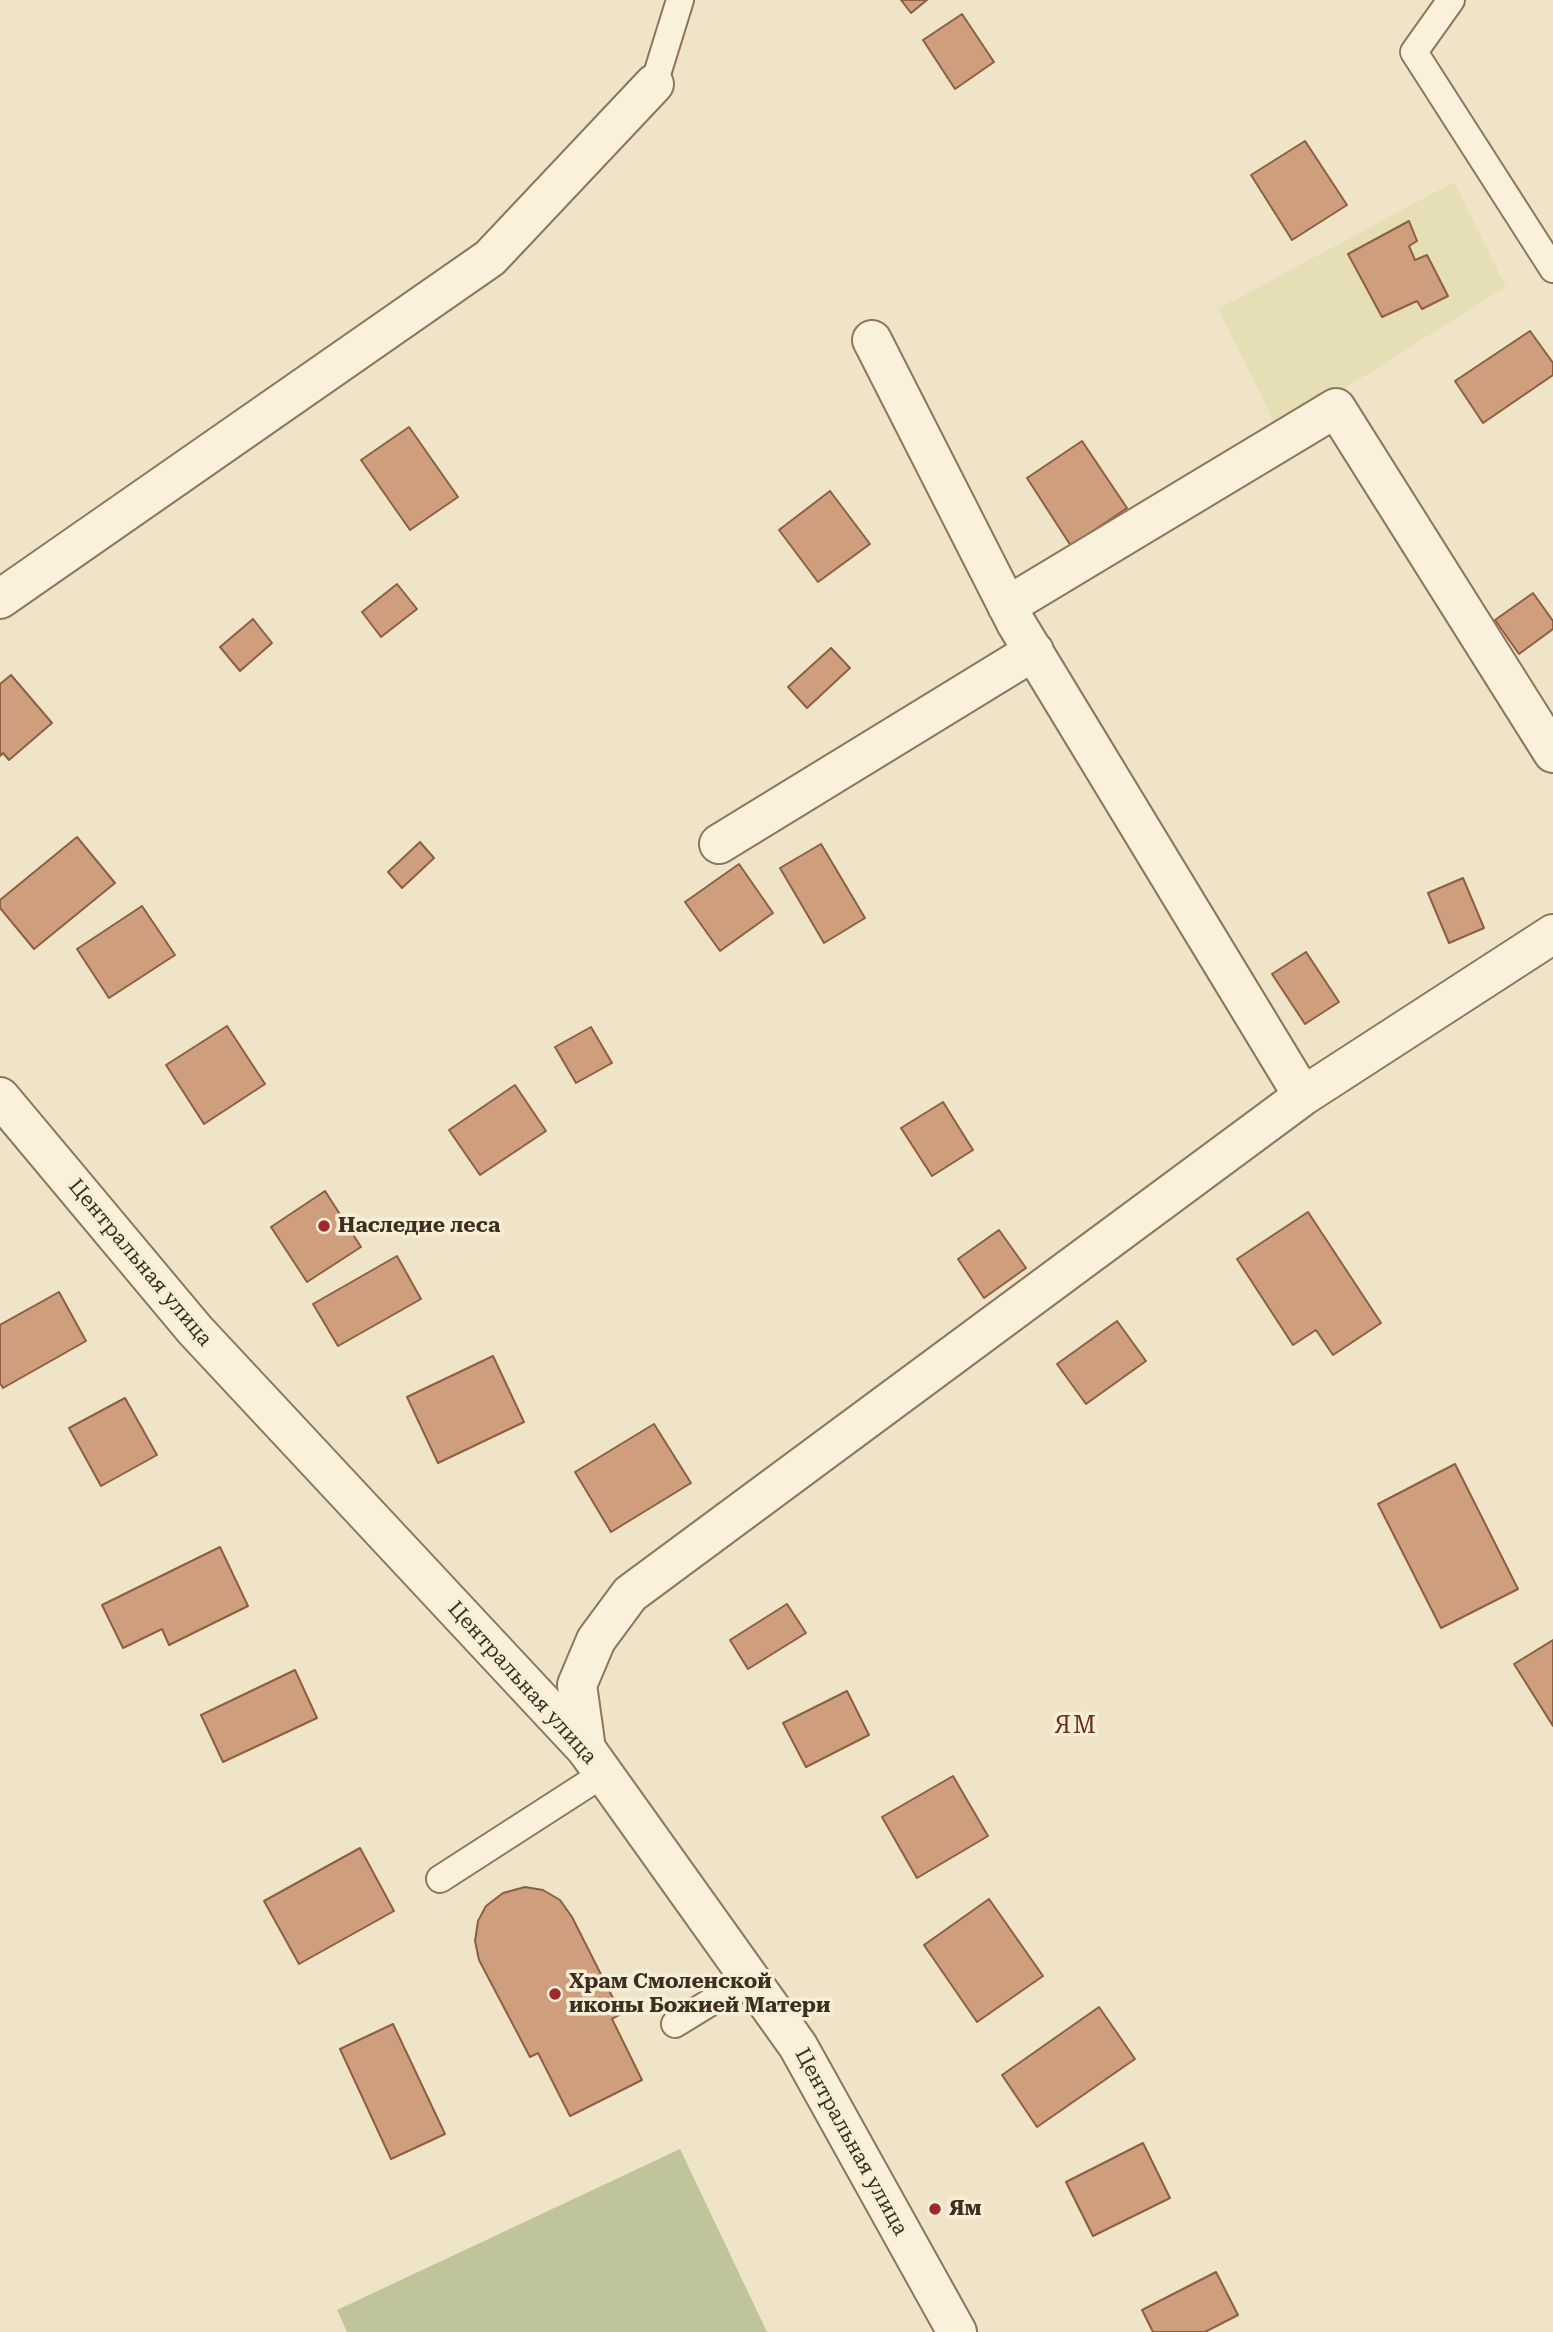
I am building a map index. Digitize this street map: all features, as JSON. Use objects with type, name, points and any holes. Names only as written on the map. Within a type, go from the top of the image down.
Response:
[{"type":"street","points":[[0,598],[490,258],[654,84]]},
{"type":"street","points":[[872,340],[1007,606],[1303,1096]]},
{"type":"street","points":[[1007,606],[1336,408],[1553,753]]},
{"type":"street","points":[[719,844],[1034,651]]},
{"type":"street","points":[[594,1762],[577,1685],[596,1640],[630,1594],[1303,1096],[1553,934]]},
{"type":"street","name":"Центральная улица","points":[[0,1097],[195,1330],[594,1762],[799,2046],[957,2332]]},
{"type":"lane","points":[[654,84],[680,0]]},
{"type":"lane","points":[[1451,0],[1414,52],[1553,269]]},
{"type":"lane","points":[[440,1878],[594,1762]]},
{"type":"lane","points":[[675,2024],[750,1978]]},
{"type":"shaded area","points":[[1454,182],[1506,287],[1278,430],[1218,309]]},
{"type":"green space","points":[[680,2149],[767,2332],[347,2332],[337,2310]]},
{"type":"building","points":[[901,0],[927,0],[911,13]]},
{"type":"building","points":[[962,14],[994,62],[955,89],[923,40]]},
{"type":"building","points":[[1305,141],[1347,205],[1292,240],[1251,175]]},
{"type":"building","points":[[1409,221],[1417,241],[1409,246],[1415,260],[1427,255],[1448,296],[1422,309],[1417,301],[1382,317],[1348,254]]},
{"type":"building","points":[[1530,331],[1553,363],[1553,375],[1483,423],[1455,381]]},
{"type":"building","points":[[409,427],[458,497],[410,530],[361,460]]},
{"type":"building","points":[[1082,441],[1127,508],[1071,546],[1027,478]]},
{"type":"building","points":[[830,491],[870,544],[818,582],[779,530]]},
{"type":"building","points":[[397,584],[417,609],[381,637],[362,612]]},
{"type":"building","points":[[1533,593],[1553,621],[1553,629],[1519,654],[1495,620]]},
{"type":"building","points":[[253,619],[272,643],[240,671],[220,647]]},
{"type":"building","points":[[831,648],[850,668],[807,708],[788,687]]},
{"type":"building","points":[[11,675],[52,723],[9,760],[3,753],[0,756],[0,684]]},
{"type":"building","points":[[77,837],[115,883],[34,949],[0,908],[0,900]]},
{"type":"building","points":[[420,842],[434,858],[402,888],[388,872]]},
{"type":"building","points":[[821,844],[865,918],[824,943],[780,868]]},
{"type":"building","points":[[739,864],[773,913],[720,951],[685,902]]},
{"type":"building","points":[[1463,878],[1484,928],[1449,943],[1428,893]]},
{"type":"building","points":[[142,906],[175,955],[109,998],[77,949]]},
{"type":"building","points":[[1306,952],[1339,1002],[1305,1024],[1272,974]]},
{"type":"building","points":[[227,1026],[265,1084],[204,1124],[166,1065]]},
{"type":"building","points":[[591,1027],[612,1063],[576,1083],[555,1047]]},
{"type":"building","points":[[515,1085],[546,1131],[480,1175],[449,1130]]},
{"type":"building","points":[[943,1102],[973,1150],[932,1176],[901,1128]]},
{"type":"building","points":[[325,1191],[361,1247],[307,1282],[271,1227]]},
{"type":"building","points":[[1308,1212],[1381,1323],[1333,1355],[1316,1330],[1293,1345],[1237,1259]]},
{"type":"building","points":[[999,1230],[1026,1268],[984,1298],[958,1259]]},
{"type":"building","points":[[397,1256],[421,1299],[338,1346],[313,1304]]},
{"type":"building","points":[[59,1292],[86,1341],[3,1388],[0,1383],[0,1325]]},
{"type":"building","points":[[1117,1321],[1146,1361],[1086,1404],[1057,1364]]},
{"type":"building","points":[[493,1356],[524,1422],[438,1463],[407,1397]]},
{"type":"building","points":[[125,1398],[157,1455],[101,1486],[69,1428]]},
{"type":"building","points":[[654,1424],[691,1483],[611,1532],[575,1472]]},
{"type":"building","points":[[1455,1464],[1518,1589],[1441,1628],[1378,1504]]},
{"type":"building","points":[[220,1547],[248,1606],[169,1645],[162,1629],[123,1648],[102,1605]]},
{"type":"building","points":[[787,1604],[806,1633],[748,1669],[730,1640]]},
{"type":"building","points":[[1553,1640],[1553,1726],[1514,1664]]},
{"type":"building","points":[[295,1670],[317,1718],[223,1762],[201,1715]]},
{"type":"building","points":[[847,1691],[869,1735],[806,1767],[783,1723]]},
{"type":"building","points":[[953,1776],[988,1836],[917,1878],[882,1817]]},
{"type":"building","points":[[360,1848],[394,1911],[299,1964],[264,1901]]},
{"type":"building","name":"Храм Смоленской иконы Божией Матери","points":[[525,1887],[543,1890],[560,1900],[572,1917],[621,2014],[612,2019],[642,2080],[570,2116],[538,2053],[530,2057],[479,1960],[475,1941],[478,1921],[486,1906],[503,1893]]},
{"type":"building","points":[[989,1899],[1043,1976],[977,2022],[924,1945]]},
{"type":"building","points":[[1099,2007],[1135,2059],[1037,2127],[1002,2075]]},
{"type":"building","points":[[393,2024],[445,2134],[391,2159],[340,2049]]},
{"type":"building","points":[[1143,2143],[1170,2198],[1093,2236],[1066,2182]]},
{"type":"building","points":[[1216,2272],[1238,2315],[1205,2332],[1153,2332],[1142,2310]]},
{"type":"place","name":"Наследие леса","points":[[324,1226]]},
{"type":"place","name":"Храм Смоленской иконы Божией Матери","points":[[555,1994]]},
{"type":"place","name":"Ям","points":[[935,2209]]},
{"type":"district","name":"ЯМ","points":[[1076,1726]]}]
